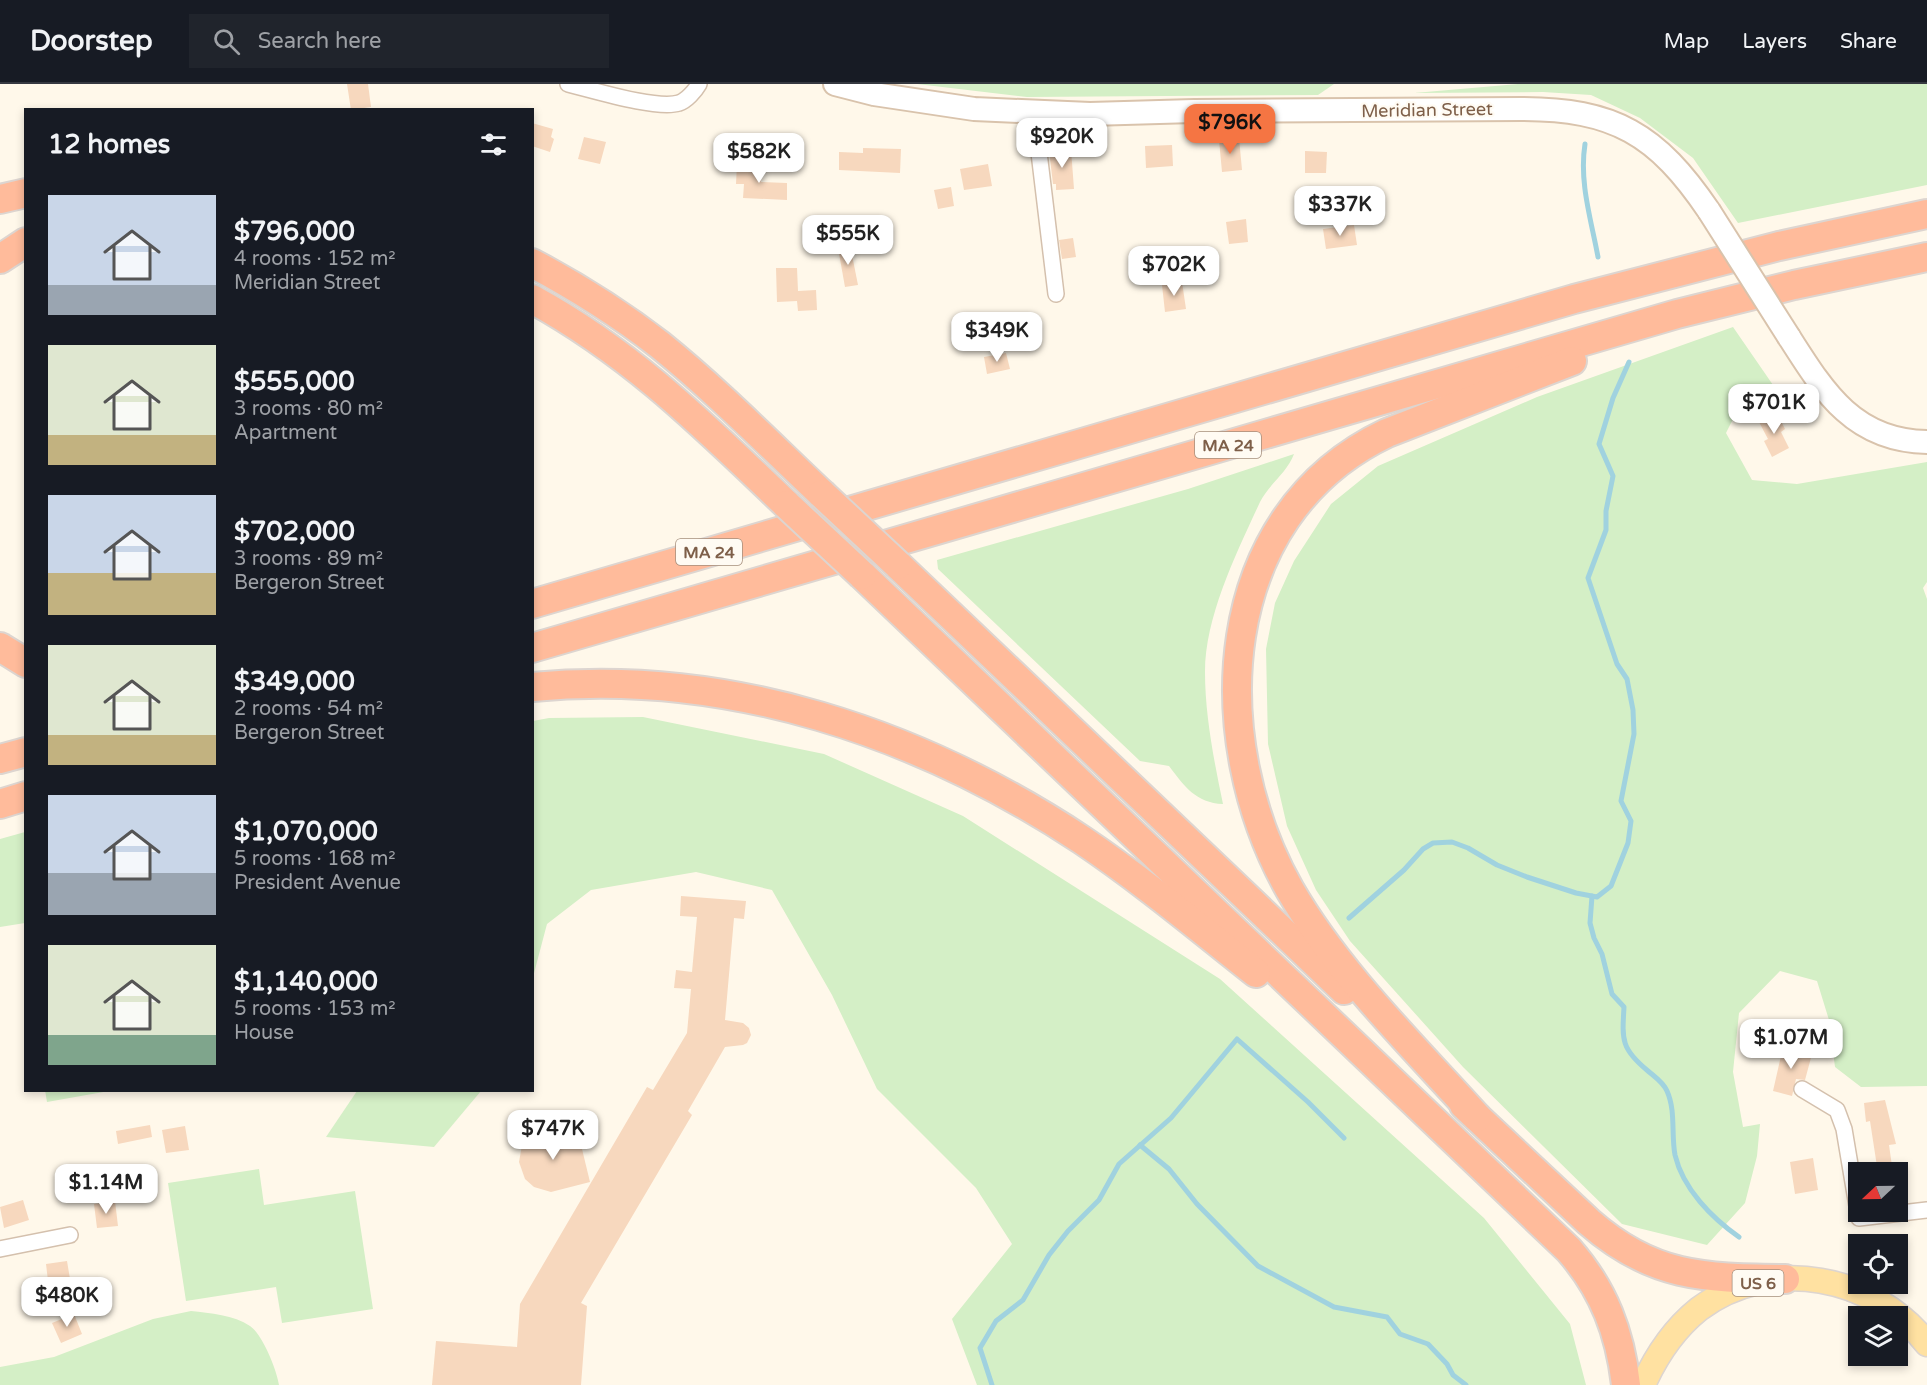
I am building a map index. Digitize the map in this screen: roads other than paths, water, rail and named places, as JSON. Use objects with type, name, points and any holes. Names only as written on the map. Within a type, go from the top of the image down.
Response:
[{"type":"highway","points":[[0,199],[24,193]]},
{"type":"highway","name":"MA 24","points":[[534,603],[1574,299],[1779,246],[1927,214]]},
{"type":"highway","points":[[0,259],[24,243]]},
{"type":"highway","name":"MA 24","points":[[534,647],[1559,347],[1735,299],[1927,257]]},
{"type":"highway","points":[[534,264],[610,309],[659,345],[706,385],[1477,1117],[1611,1240],[1637,1256],[1692,1275],[1785,1279]]},
{"type":"highway","points":[[534,299],[604,343],[652,379],[862,575],[1555,1236],[1588,1273],[1603,1298],[1615,1326],[1626,1385]]},
{"type":"highway","points":[[1477,1117],[1327,945],[1299,905],[1270,850],[1249,784],[1236,702],[1239,641],[1249,596],[1266,553],[1294,507],[1324,474],[1359,448],[1396,429],[1735,299]]},
{"type":"highway","points":[[0,647],[24,662]]},
{"type":"highway","points":[[534,687],[636,684],[727,694],[784,706],[842,722],[945,763],[1024,804],[1092,848],[1388,1076]]},
{"type":"highway","points":[[0,759],[24,753]]},
{"type":"highway","points":[[0,804],[24,797]]},
{"type":"main road","name":"US 6","points":[[1643,1385],[1664,1346],[1681,1325],[1701,1308],[1725,1294],[1749,1285],[1785,1279],[1816,1280],[1847,1286],[1886,1306]]},
{"type":"main road","name":"US 6","points":[[1908,1321],[1927,1338]]},
{"type":"main road","points":[[1908,1321],[1927,1344]]},
{"type":"street","points":[[568,84],[661,105],[680,103],[696,90],[699,84]]},
{"type":"street","name":"Meridian Street","points":[[835,84],[874,94],[974,109],[1090,114],[1194,111],[1573,111],[1616,124],[1656,148],[1679,170],[1709,212],[1830,398],[1870,429],[1893,438],[1927,442]]},
{"type":"street","points":[[1034,111],[1056,294]]},
{"type":"street","points":[[1802,1089],[1837,1110],[1844,1130],[1861,1218],[1927,1210]]},
{"type":"street","points":[[0,1249],[70,1235]]},
{"type":"waterway","points":[[1585,144],[1585,186],[1598,257]]},
{"type":"waterway","points":[[1349,918],[1404,870],[1423,849],[1433,843],[1452,842],[1468,848],[1497,865],[1576,893],[1597,897],[1611,886],[1628,843],[1631,821],[1621,801],[1634,734],[1633,710],[1627,679],[1617,664],[1588,578],[1606,530],[1606,511],[1613,476],[1599,444],[1613,398],[1629,362]]},
{"type":"waterway","points":[[1592,896],[1590,923],[1602,954],[1612,994],[1624,1007],[1623,1028],[1628,1050],[1661,1082],[1667,1091],[1671,1106],[1675,1155],[1679,1168],[1692,1191],[1709,1212],[1739,1237]]},
{"type":"waterway","points":[[992,1385],[980,1348],[996,1321],[1023,1300],[1049,1255],[1068,1231],[1099,1200],[1119,1164],[1171,1118],[1237,1039],[1308,1102],[1344,1138]]},
{"type":"waterway","points":[[1140,1145],[1169,1169],[1197,1204],[1258,1266],[1334,1307],[1387,1317],[1400,1334],[1428,1344],[1447,1364],[1453,1375],[1466,1385]]}]
